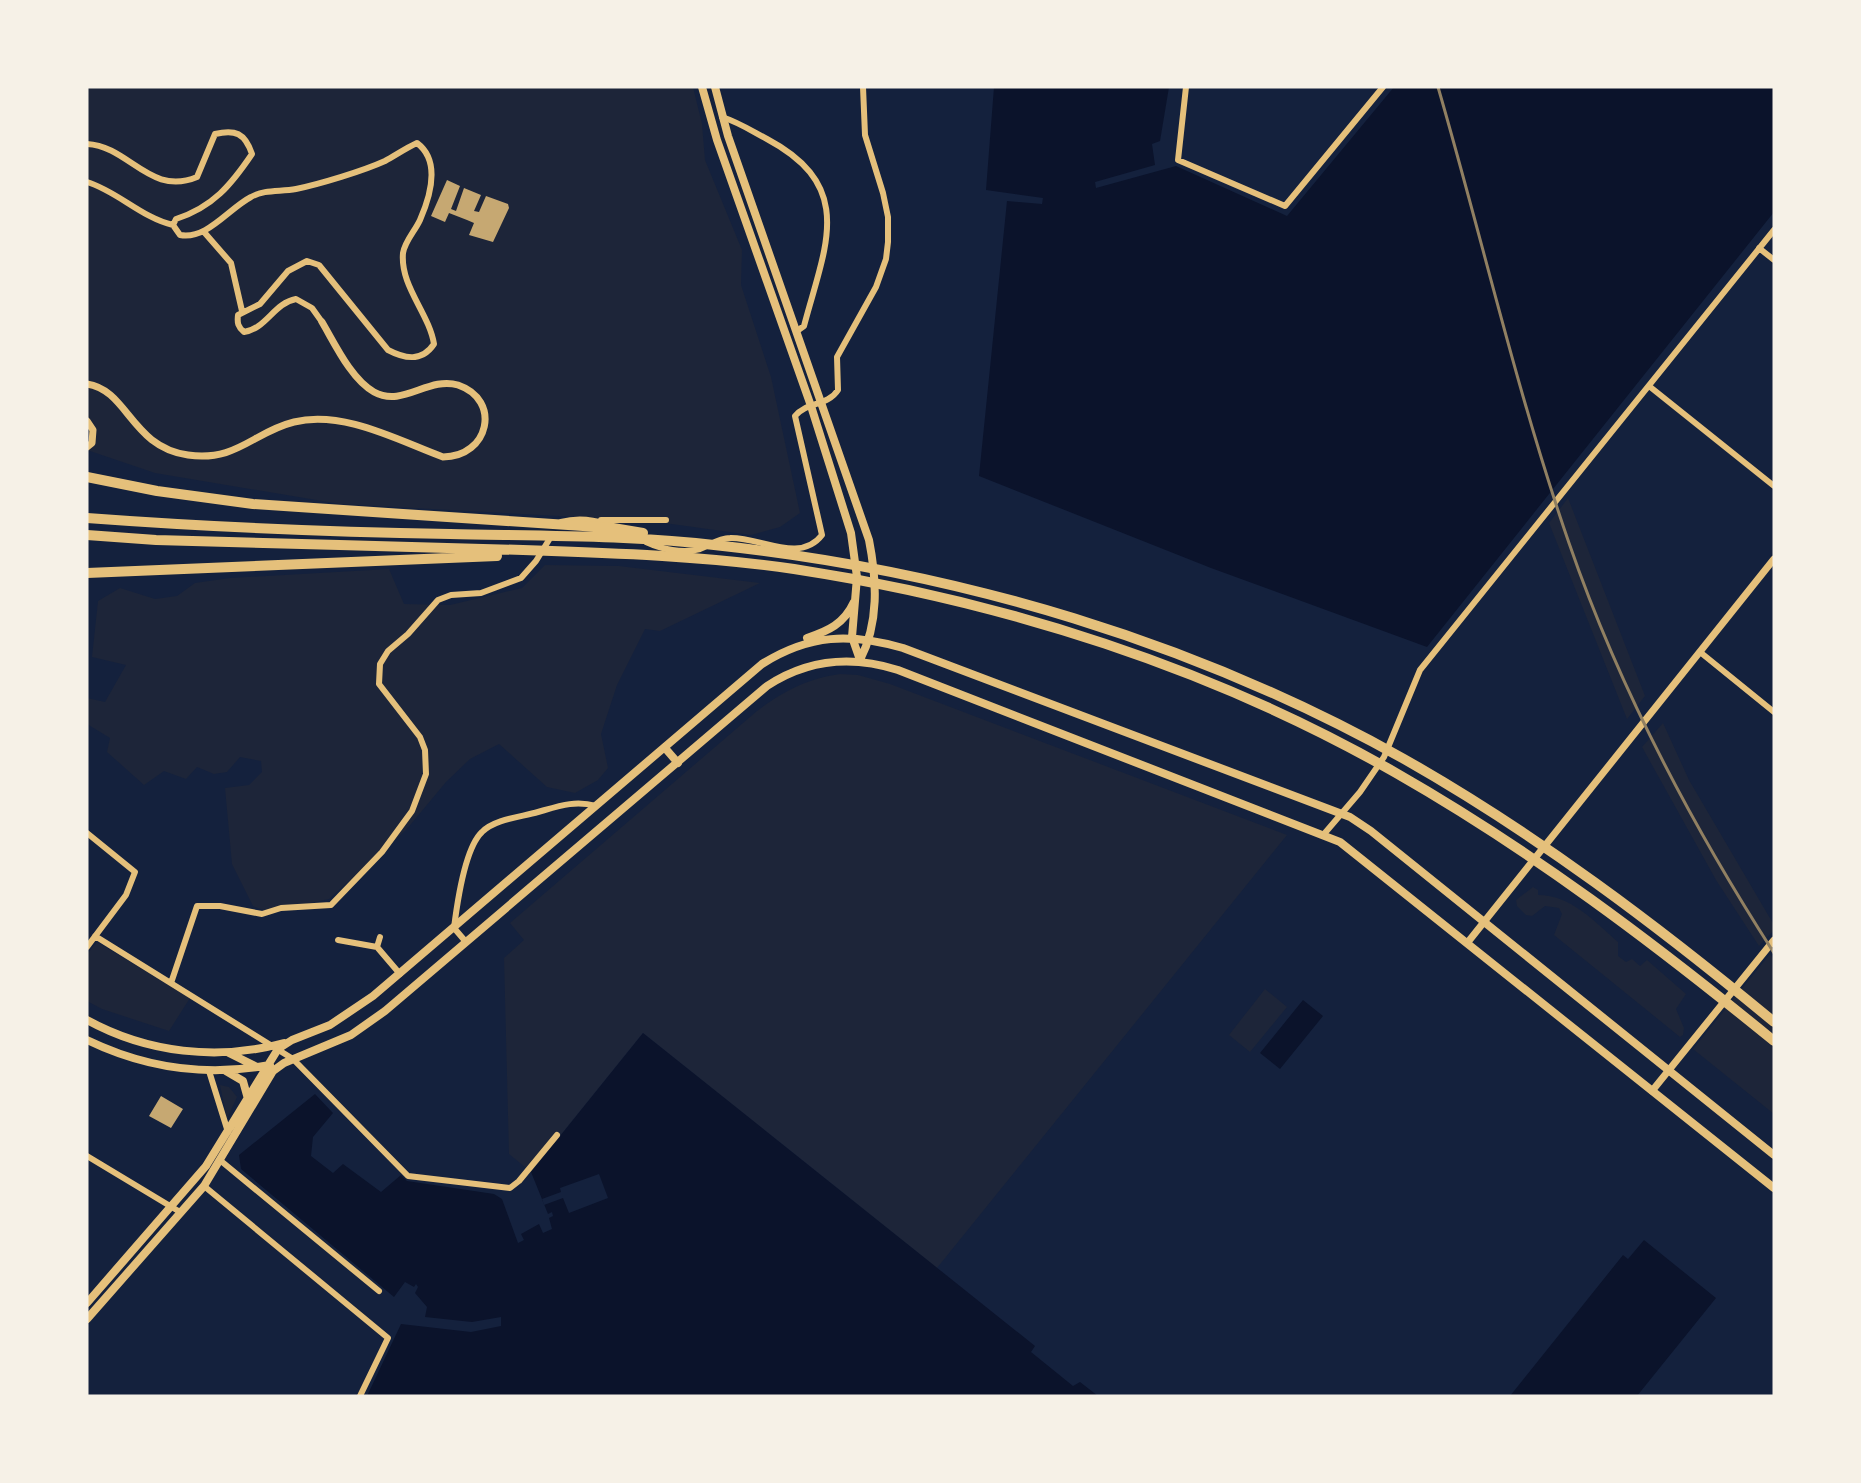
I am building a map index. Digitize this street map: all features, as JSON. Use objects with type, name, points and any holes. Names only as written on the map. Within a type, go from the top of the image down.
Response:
[{"type":"highway","points":[[87,477],[157,491],[253,504],[524,530],[721,545],[797,555],[973,591],[1061,614],[1237,677],[1402,758],[1477,802],[1637,913],[1774,1022]]},
{"type":"highway","points":[[87,518],[162,524],[524,530]]},
{"type":"highway","points":[[87,534],[167,540],[708,559],[795,569],[968,604],[1067,632],[1143,657],[1233,692],[1393,771],[1470,816],[1551,869],[1628,925],[1774,1041]]},
{"type":"highway","points":[[87,573],[518,552]]},
{"type":"main road","points":[[702,87],[710,119],[812,406],[851,533],[856,563],[857,593],[852,637],[860,660]]},
{"type":"main road","points":[[715,87],[722,117],[823,402],[869,540],[875,577],[870,639],[860,660]]},
{"type":"main road","points":[[710,119],[722,117]]},
{"type":"main road","points":[[87,1020],[129,1039],[167,1049],[225,1052],[276,1047],[343,1018],[400,974],[762,664],[794,644],[825,632],[841,622],[850,610],[857,593]]},
{"type":"main road","points":[[762,664],[798,646],[852,637],[870,639],[903,648],[1342,813],[1371,831],[1774,1155]]},
{"type":"main road","points":[[87,1040],[156,1065],[208,1071],[262,1069],[331,1045],[369,1023],[779,679],[817,664],[860,660],[898,670],[1093,748],[1324,834],[1355,851],[1774,1188]]},
{"type":"main road","points":[[665,748],[678,763]]},
{"type":"main road","points":[[87,1319],[204,1186],[220,1161],[262,1069],[276,1047]]},
{"type":"main road","points":[[225,1052],[262,1069]]},
{"type":"main road","points":[[87,1303],[231,1137],[273,1071],[293,1059]]},
{"type":"main road","points":[[262,1069],[262,1088]]},
{"type":"main road","points":[[224,1070],[243,1082],[248,1100]]},
{"type":"street","points":[[594,520],[653,546],[671,549],[700,549],[728,537],[790,548],[807,548],[815,544],[822,535],[795,416],[799,411],[823,402],[838,390],[837,357],[876,287],[886,260],[888,217],[865,135],[862,87]]},
{"type":"street","points":[[1186,87],[1178,160],[1286,206],[1383,87]]},
{"type":"street","points":[[722,117],[789,151],[802,161],[819,184],[825,201],[826,237],[804,326],[797,330]]},
{"type":"street","points":[[87,144],[96,144],[117,154],[157,180],[184,182],[197,177],[215,134],[229,130],[239,134],[248,142],[252,154],[234,180],[215,201],[197,212],[176,219],[173,225]]},
{"type":"street","points":[[87,182],[116,195],[161,222],[173,225],[180,235],[190,237],[204,232],[253,196],[268,191],[296,189],[333,178],[384,161],[417,143],[429,154],[432,175],[429,194],[404,252],[404,271],[431,327],[434,344],[429,352],[417,358],[398,355],[388,350],[319,265],[308,261],[288,271],[260,304],[242,311]]},
{"type":"street","points":[[749,229],[760,224]]},
{"type":"street","points":[[1324,834],[1384,757],[1420,670],[1774,230]]},
{"type":"street","points":[[87,384],[100,388],[114,398],[147,438],[187,455],[203,456],[231,452],[282,425],[308,420],[380,431],[443,457],[462,454],[481,438],[484,410],[479,401],[465,388],[445,383],[401,397],[381,396],[363,383],[312,308],[296,299],[284,303],[258,327],[244,332],[239,328],[237,322],[242,311],[231,263],[204,232]]},
{"type":"street","points":[[1759,248],[1774,260]]},
{"type":"street","points":[[1649,386],[1774,486]]},
{"type":"street","points":[[87,421],[93,430],[92,443],[87,447]]},
{"type":"street","points":[[171,983],[197,906],[220,906],[262,914],[281,909],[331,905],[382,852],[412,811],[426,774],[425,750],[420,737],[379,684],[380,664],[388,651],[408,634],[438,600],[451,595],[481,593],[509,584],[530,569],[559,523],[570,519],[666,520]]},
{"type":"street","points":[[1468,942],[1774,559]]},
{"type":"street","points":[[1700,652],[1774,712]]},
{"type":"street","points":[[466,942],[454,928],[457,901],[472,848],[482,832],[502,822],[572,802],[597,806]]},
{"type":"street","points":[[87,833],[135,872],[126,895],[87,946]]},
{"type":"street","points":[[95,936],[293,1059],[408,1176],[510,1188],[519,1181],[557,1135]]},
{"type":"street","points":[[377,947],[380,937]]},
{"type":"street","points":[[338,940],[377,947],[400,974]]},
{"type":"street","points":[[1652,1090],[1774,940]]},
{"type":"street","points":[[208,1071],[231,1137]]},
{"type":"street","points":[[87,1156],[180,1212]]},
{"type":"street","points":[[220,1161],[379,1291]]},
{"type":"street","points":[[204,1186],[388,1338],[360,1396]]},
{"type":"shaded area","points":[[87,87],[693,87],[702,124],[705,160],[742,250],[741,285],[771,377],[800,513],[780,527],[751,535],[650,521],[340,504],[155,473],[87,450]]},
{"type":"shaded area","points":[[994,87],[1169,87],[1160,141],[1152,144],[1155,165],[1095,182],[1096,188],[1176,166],[1287,216],[1394,87],[1774,87],[1774,212],[1427,647],[1211,568],[979,476],[1007,201],[1042,204],[1043,198],[986,190]]},
{"type":"shaded area","points":[[1568,498],[1645,696],[1627,719],[1549,523]]},
{"type":"shaded area","points":[[545,565],[619,566],[760,583],[660,631],[645,629],[617,685],[601,734],[608,768],[598,780],[575,793],[547,787],[499,744],[470,759],[446,782],[406,830],[329,899],[269,912],[253,906],[232,864],[225,788],[249,785],[262,772],[261,761],[240,757],[227,772],[214,774],[197,767],[186,779],[164,771],[144,785],[107,752],[110,738],[87,724],[87,698],[105,702],[126,665],[92,657],[98,601],[120,588],[155,599],[177,596],[195,583],[230,578],[389,569],[404,604],[450,605],[522,588]]},
{"type":"shaded area","points":[[840,674],[858,675],[890,684],[1287,835],[937,1268],[643,1033],[531,1172],[509,1154],[504,958],[524,940],[510,923],[757,711],[796,687],[816,679]]},
{"type":"shaded area","points":[[1663,723],[1689,780],[1774,925],[1774,930],[1759,946],[1716,880],[1642,747]]},
{"type":"shaded area","points":[[1533,887],[1538,890],[1538,895],[1561,900],[1582,911],[1618,942],[1618,956],[1626,962],[1632,959],[1640,966],[1647,960],[1686,994],[1676,1009],[1684,1028],[1683,1035],[1680,1037],[1554,935],[1562,914],[1559,908],[1545,906],[1532,916],[1526,915],[1517,906],[1516,900]]},
{"type":"shaded area","points":[[97,942],[190,998],[169,1031],[102,1009],[87,1001],[87,954]]},
{"type":"shaded area","points":[[1770,954],[1774,959],[1774,1114],[1693,1049]]},
{"type":"shaded area","points":[[1265,989],[1287,1007],[1250,1052],[1229,1035]]},
{"type":"shaded area","points":[[1303,1000],[1323,1016],[1280,1069],[1260,1053]]},
{"type":"shaded area","points":[[643,1033],[1035,1346],[1031,1352],[1073,1386],[1080,1382],[1098,1396],[367,1396],[401,1324],[471,1332],[501,1326],[501,1317],[472,1322],[425,1317],[427,1307],[415,1293],[418,1287],[416,1284],[414,1287],[405,1282],[394,1297],[241,1169],[239,1155],[315,1094],[333,1113],[313,1137],[311,1156],[333,1173],[343,1164],[381,1192],[401,1175],[407,1181],[494,1194],[502,1199],[518,1243],[524,1240],[521,1234],[539,1224],[543,1233],[552,1229],[549,1218],[553,1216],[552,1212],[548,1214],[531,1172]]},
{"type":"shaded area","points":[[220,1085],[229,1087],[237,1097],[227,1119]]},
{"type":"shaded area","points":[[1644,1240],[1716,1298],[1637,1396],[1510,1396],[1623,1255],[1628,1259]]},
{"type":"pier","points":[[599,1174],[608,1198],[569,1213],[563,1198],[544,1205],[542,1199],[561,1192],[560,1188]]},
{"type":"building","points":[[447,180],[460,186],[451,209],[456,211],[464,188],[481,195],[474,211],[479,212],[486,196],[508,204],[509,208],[493,242],[469,235],[474,223],[467,220],[449,213],[445,222],[431,216]]},
{"type":"building","points":[[161,1096],[183,1109],[171,1128],[149,1116]]},
{"type":"railway","points":[[1438,87],[1516,373],[1550,487],[1589,597],[1610,650],[1659,754],[1714,855],[1774,953]]}]
